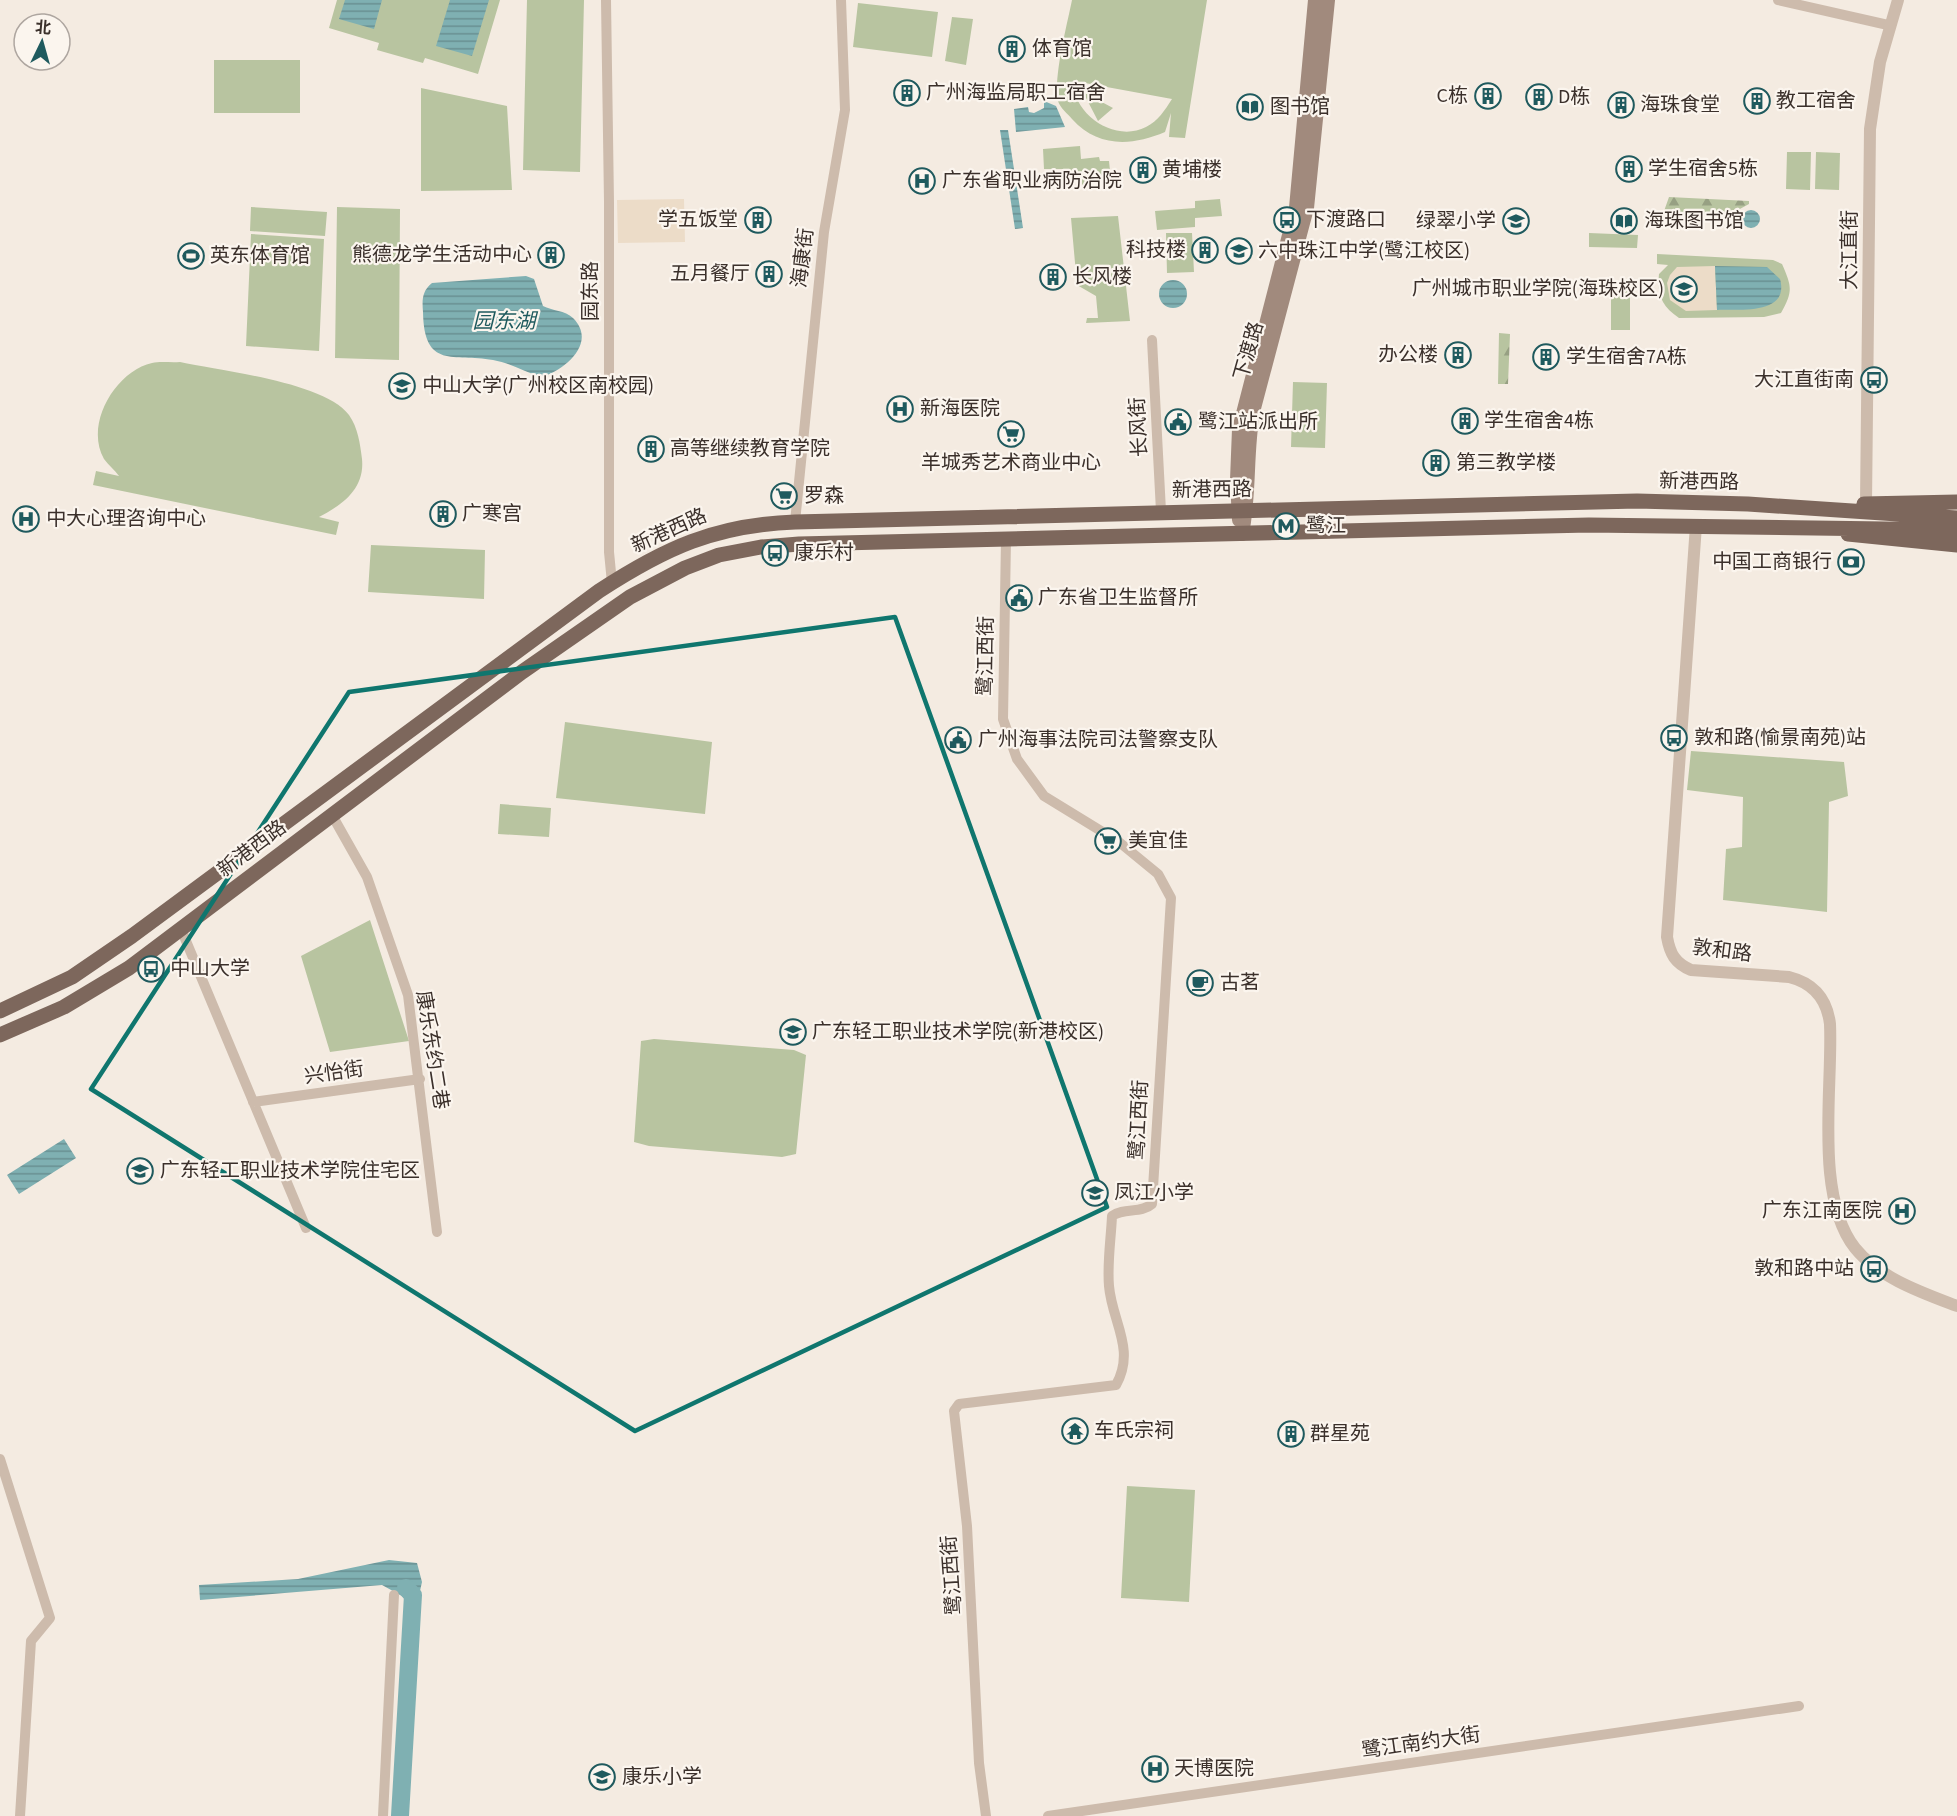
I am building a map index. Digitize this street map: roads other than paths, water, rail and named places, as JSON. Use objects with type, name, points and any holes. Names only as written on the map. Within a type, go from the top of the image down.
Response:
[{"type":"main road","points":[[1307,164],[1315,0]]},
{"type":"main road","points":[[1307,164],[1328,0]]},
{"type":"main road","name":"下渡路","points":[[1242,534],[1242,510],[1253,412],[1304,221],[1307,164]]},
{"type":"main road","name":"新港西路","points":[[0,1011],[72,977],[132,936],[505,659],[612,583],[671,549],[730,528],[795,522],[1637,501],[1820,508],[1957,518]]},
{"type":"main road","points":[[1820,508],[1866,504],[1957,502]]},
{"type":"main road","points":[[1299,510],[1300,533]]},
{"type":"main road","name":"新港西路","points":[[0,1035],[46,1015],[97,988],[181,929],[517,676],[630,597],[685,568],[735,551],[799,544],[1562,525],[1957,530]]},
{"type":"main road","points":[[1816,527],[1880,539],[1957,545]]},
{"type":"street","name":"园东路","points":[[606,0],[609,552],[612,583]]},
{"type":"street","name":"海康街","points":[[795,522],[818,286],[845,110],[841,0]]},
{"type":"street","points":[[1778,0],[1888,25]]},
{"type":"street","name":"大江直街","points":[[1866,504],[1870,129],[1875,86],[1888,25],[1898,0]]},
{"type":"street","name":"长风街","points":[[1152,340],[1161,512]]},
{"type":"street","points":[[1214,511],[1215,534]]},
{"type":"street","name":"敦和路","points":[[1696,525],[1667,937],[1669,949],[1680,965],[1691,970],[1789,977],[1800,980],[1818,992],[1825,1004],[1830,1024],[1829,1151],[1833,1188],[1848,1238],[1863,1257],[1894,1278],[1957,1306]]},
{"type":"street","points":[[730,528],[735,551]]},
{"type":"street","name":"鹭江西街","points":[[986,1816],[979,1763],[967,1526],[954,1411],[959,1404],[1116,1385],[1125,1370],[1124,1347],[1109,1286],[1112,1216],[1117,1213],[1146,1210],[1152,1204],[1171,898],[1158,874],[1119,842],[1044,796],[1017,759],[1003,719],[1006,539]]},
{"type":"street","points":[[505,659],[517,676]]},
{"type":"street","name":"康乐东约二巷","points":[[332,815],[367,877],[408,995],[437,1232]]},
{"type":"street","points":[[181,929],[306,1228]]},
{"type":"street","name":"兴怡街","points":[[253,1102],[420,1079]]},
{"type":"street","points":[[0,1459],[50,1618],[31,1641],[20,1816]]},
{"type":"street","points":[[383,1816],[394,1595]]},
{"type":"street","name":"鹭江南约大街","points":[[1048,1816],[1799,1706]]},
{"type":"water","points":[[345,0],[382,0],[374,29],[339,19]]},
{"type":"water","points":[[450,0],[489,0],[472,56],[436,46]]},
{"type":"water","points":[[1044,101],[1056,106],[1065,127],[1016,132],[1014,109],[1028,107],[1029,112],[1034,113],[1044,108]]},
{"type":"water","points":[[1000,130],[1008,130],[1023,228],[1015,229]]},
{"type":"water","points":[[1747,210],[1755,210],[1760,215],[1758,226],[1747,228],[1742,223],[1742,215]]},
{"type":"water","points":[[1715,266],[1767,267],[1780,279],[1781,291],[1777,299],[1760,308],[1717,310]]},
{"type":"water","name":"园东湖","points":[[526,276],[534,279],[543,306],[570,315],[580,327],[582,337],[580,346],[568,362],[541,377],[499,361],[454,357],[435,351],[429,343],[425,330],[423,308],[424,293],[432,283]]},
{"type":"water","points":[[1173,280],[1183,284],[1187,294],[1183,304],[1173,308],[1163,304],[1159,294],[1163,284]]},
{"type":"water","points":[[64,1139],[76,1158],[19,1194],[7,1175]]},
{"type":"water","points":[[389,1560],[417,1563],[422,1582],[415,1613],[402,1596],[382,1585],[200,1600],[199,1585],[298,1579]]},
{"type":"waterway","points":[[400,1816],[413,1595],[406,1588]]},
{"type":"place","name":"体育馆","points":[[1012,49]]},
{"type":"place","name":"广州海监局职工宿舍","points":[[907,93]]},
{"type":"place","name":"C栋","points":[[1488,96]]},
{"type":"place","name":"D栋","points":[[1539,97]]},
{"type":"place","name":"教工宿舍","points":[[1757,101]]},
{"type":"place","name":"海珠食堂","points":[[1621,105]]},
{"type":"place","name":"图书馆","points":[[1250,107]]},
{"type":"place","name":"学生宿舍5栋","points":[[1629,169]]},
{"type":"place","name":"黄埔楼","points":[[1143,170]]},
{"type":"place","name":"广东省职业病防治院","points":[[922,181]]},
{"type":"place","name":"学五饭堂","points":[[758,220]]},
{"type":"place","name":"下渡路口","points":[[1287,220]]},
{"type":"place","name":"绿翠小学","points":[[1516,221]]},
{"type":"place","name":"海珠图书馆","points":[[1624,221]]},
{"type":"place","name":"科技楼","points":[[1205,250]]},
{"type":"place","name":"六中珠江中学(鹭江校区)","points":[[1239,251]]},
{"type":"place","name":"熊德龙学生活动中心","points":[[551,255]]},
{"type":"place","name":"英东体育馆","points":[[191,256]]},
{"type":"place","name":"五月餐厅","points":[[769,274]]},
{"type":"place","name":"长风楼","points":[[1053,277]]},
{"type":"place","name":"广州城市职业学院(海珠校区)","points":[[1684,289]]},
{"type":"place","name":"办公楼","points":[[1458,355]]},
{"type":"place","name":"学生宿舍7A栋","points":[[1546,357]]},
{"type":"place","name":"大江直街南","points":[[1874,380]]},
{"type":"place","name":"中山大学(广州校区南校园)","points":[[402,386]]},
{"type":"place","name":"新海医院","points":[[900,409]]},
{"type":"place","name":"学生宿舍4栋","points":[[1465,421]]},
{"type":"place","name":"鹭江站派出所","points":[[1178,422]]},
{"type":"place","name":"羊城秀艺术商业中心","points":[[1011,434]]},
{"type":"place","name":"高等继续教育学院","points":[[651,449]]},
{"type":"place","name":"第三教学楼","points":[[1436,463]]},
{"type":"place","name":"罗森","points":[[784,496]]},
{"type":"place","name":"广寒宫","points":[[443,514]]},
{"type":"place","name":"中大心理咨询中心","points":[[26,519]]},
{"type":"place","name":"鹭江","points":[[1286,526]]},
{"type":"place","name":"康乐村","points":[[775,553]]},
{"type":"place","name":"中国工商银行","points":[[1851,562]]},
{"type":"place","name":"广东省卫生监督所","points":[[1019,598]]},
{"type":"place","name":"敦和路(愉景南苑)站","points":[[1674,738]]},
{"type":"place","name":"广州海事法院司法警察支队","points":[[958,740]]},
{"type":"place","name":"美宜佳","points":[[1108,841]]},
{"type":"place","name":"中山大学","points":[[151,969]]},
{"type":"place","name":"古茗","points":[[1200,983]]},
{"type":"place","name":"广东轻工职业技术学院(新港校区)","points":[[793,1032]]},
{"type":"place","name":"广东轻工职业技术学院住宅区","points":[[140,1171]]},
{"type":"place","name":"凤江小学","points":[[1095,1193]]},
{"type":"place","name":"广东江南医院","points":[[1902,1211]]},
{"type":"place","name":"敦和路中站","points":[[1874,1269]]},
{"type":"place","name":"车氏宗祠","points":[[1075,1431]]},
{"type":"place","name":"群星苑","points":[[1291,1434]]},
{"type":"place","name":"天博医院","points":[[1155,1769]]},
{"type":"place","name":"康乐小学","points":[[602,1777]]}]
